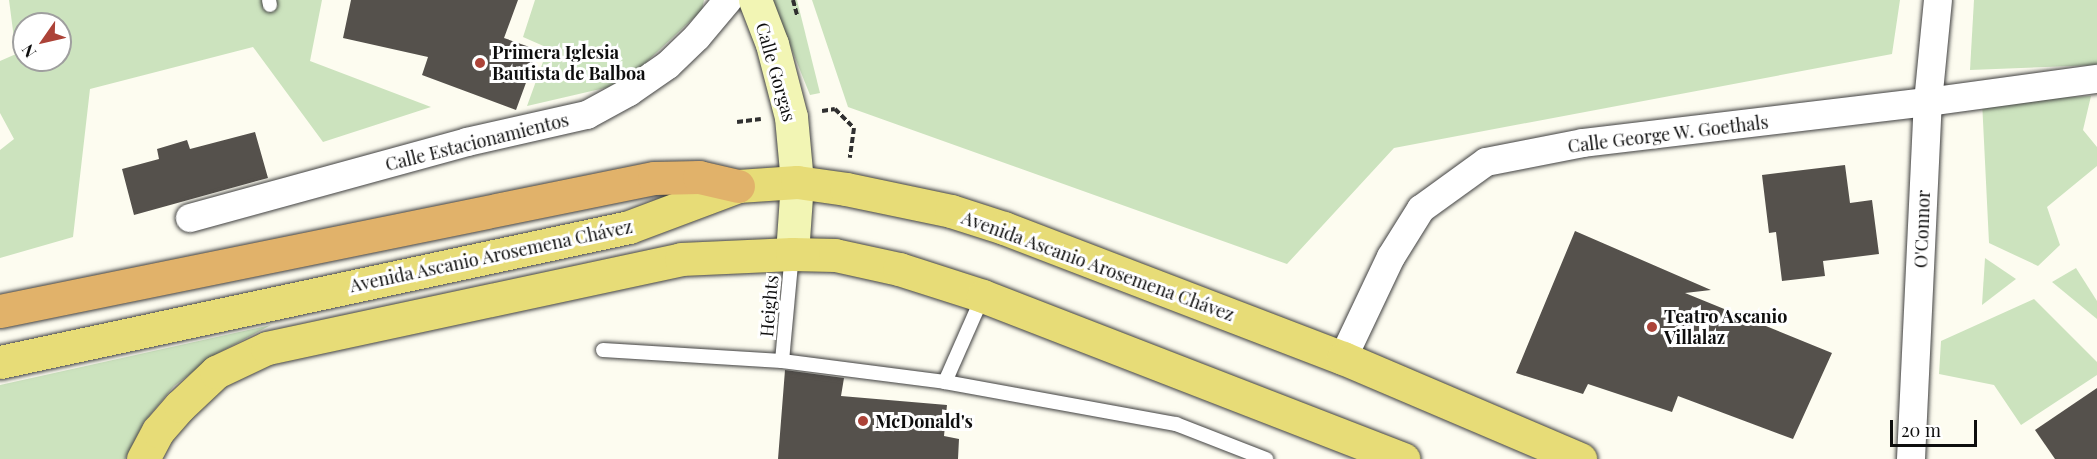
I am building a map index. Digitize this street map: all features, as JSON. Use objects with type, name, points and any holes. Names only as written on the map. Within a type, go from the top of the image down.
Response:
[{"type":"highway","points":[[0,311],[654,178],[699,177],[738,186]]},
{"type":"main road","name":"Avenida Ascanio Arosemena Chávez","points":[[9,360],[629,227],[738,186],[797,182],[846,189],[951,211],[1004,228],[1343,358],[1580,459]]},
{"type":"main road","points":[[143,459],[158,431],[180,406],[216,372],[267,348],[681,259],[792,254],[835,255],[899,269],[983,296],[1403,459]]},
{"type":"street","name":"Calle Estacionamientos","points":[[190,218],[467,142],[587,115],[629,92],[668,65],[697,37],[728,0]]},
{"type":"street","name":"Calle Gorgas","points":[[754,0],[772,44],[791,117],[797,182],[792,254]]},
{"type":"street","name":"O'Connor","points":[[1911,459],[1928,102],[1938,0]]},
{"type":"street","name":"Calle George W. Goethals","points":[[1343,358],[1391,257],[1421,208],[1486,162],[1583,143],[1928,102],[2097,79]]},
{"type":"lane","name":"Heights","points":[[782,362],[792,254]]},
{"type":"lane","points":[[945,382],[983,296]]},
{"type":"lane","points":[[603,350],[782,362],[945,382],[1176,424],[1266,459]]},
{"type":"green space","points":[[9,0],[322,0],[310,61],[431,107],[323,142],[253,47],[90,89],[73,237],[0,258],[0,150],[14,139],[0,113],[0,61],[12,56],[12,72],[72,72],[72,12],[12,12],[12,23]]},
{"type":"green space","points":[[535,0],[704,0],[702,10],[640,68],[609,87],[527,106],[548,48],[523,37]]},
{"type":"green space","points":[[772,0],[797,0],[820,93],[810,95]]},
{"type":"green space","points":[[812,0],[1900,0],[1892,54],[1394,148],[1287,264],[848,107]]},
{"type":"green space","points":[[1974,0],[2097,0],[2097,65],[1970,70]]},
{"type":"green space","points":[[2091,96],[2083,130],[2097,147],[2097,166],[2047,207],[2060,245],[2038,266],[1989,243],[1982,101]]},
{"type":"green space","points":[[1985,258],[2016,279],[1982,305]]},
{"type":"green space","points":[[2076,268],[2097,301],[2097,319],[2052,282]]},
{"type":"green space","points":[[2034,299],[2097,362],[2097,375],[2021,425],[1994,385],[1939,374],[1941,341]]},
{"type":"green space","points":[[271,325],[218,353],[174,386],[144,422],[125,459],[0,459],[0,385]]},
{"type":"building","name":"Primera Iglesia Bautista de Balboa","points":[[351,0],[518,0],[504,38],[538,50],[516,110],[422,75],[428,57],[343,38]]},
{"type":"building","points":[[255,132],[268,178],[134,215],[122,169],[159,159],[157,149],[187,140],[190,149]]},
{"type":"building","points":[[1845,165],[1850,203],[1872,200],[1879,254],[1823,261],[1825,276],[1782,281],[1776,232],[1769,233],[1762,175]]},
{"type":"building","name":"Teatro Ascanio Villalaz","points":[[1575,231],[1711,290],[1685,293],[1832,353],[1793,439],[1678,396],[1672,412],[1588,384],[1583,394],[1516,373]]},
{"type":"building","name":"McDonald's","points":[[785,370],[844,378],[841,396],[947,405],[944,436],[959,439],[958,459],[778,459]]},
{"type":"building","points":[[2097,388],[2097,459],[2055,459],[2035,430]]},
{"type":"place","name":"Primera Iglesia Bautista de Balboa","points":[[480,63]]},
{"type":"place","name":"Teatro Ascanio Villalaz","points":[[1652,327]]},
{"type":"place","name":"McDonald's","points":[[863,421]]}]
